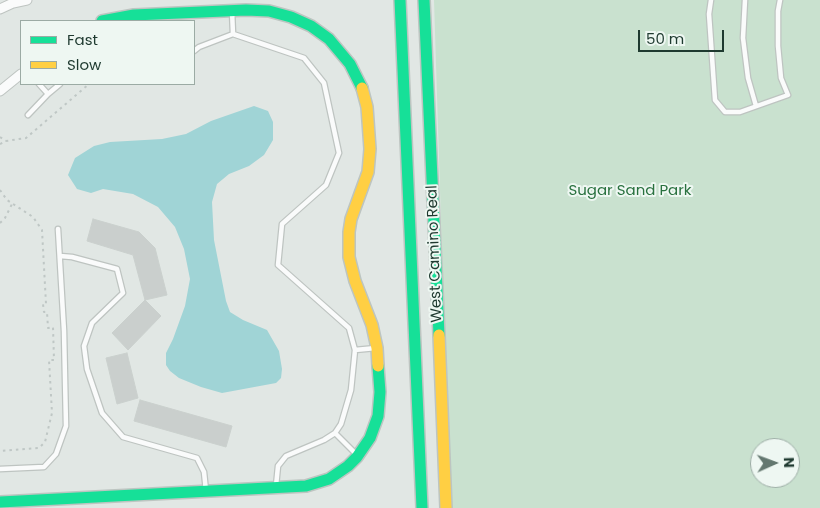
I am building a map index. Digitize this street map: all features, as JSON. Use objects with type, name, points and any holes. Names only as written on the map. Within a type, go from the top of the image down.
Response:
[{"type":"street","points":[[0,9],[13,3],[28,0]]},
{"type":"street","name":"West Camino Real","points":[[400,0],[422,508]]},
{"type":"street","name":"West Camino Real","points":[[424,0],[446,508]]},
{"type":"street","points":[[0,502],[300,487],[318,483],[339,473],[358,456],[370,438],[378,416],[380,392],[377,348],[372,325],[352,269],[349,251],[351,219],[365,183],[370,160],[367,108],[360,84],[344,55],[329,39],[311,26],[275,12],[232,10],[134,15],[107,20]]},
{"type":"street","points":[[0,92],[20,75]]},
{"type":"lane","points":[[711,0],[709,14],[715,100],[725,112],[740,112],[788,95],[781,78],[778,46],[778,10],[780,0]]},
{"type":"lane","points":[[745,0],[743,38],[748,78],[756,106]]},
{"type":"lane","points":[[232,10],[233,34]]},
{"type":"lane","points":[[195,50],[198,47],[233,34],[304,58],[324,83],[339,153],[326,185],[282,224],[278,265],[349,328],[356,350],[351,390],[341,424],[335,433],[324,440],[286,456],[278,466],[276,488]]},
{"type":"lane","points":[[41,85],[48,94]]},
{"type":"lane","points":[[28,115],[59,85]]},
{"type":"lane","points":[[0,469],[44,467],[56,454],[66,426],[58,228]]},
{"type":"lane","points":[[60,256],[72,257],[117,269],[123,293],[92,323],[84,346],[87,369],[102,413],[123,437],[197,458],[204,472],[206,492]]},
{"type":"lane","points":[[356,350],[377,348]]},
{"type":"lane","points":[[335,433],[358,456]]},
{"type":"path","points":[[0,144],[6,141],[26,138],[88,85]]},
{"type":"path","points":[[0,137],[6,141]]},
{"type":"path","points":[[0,190],[7,200],[34,217],[42,230],[46,304],[43,304],[44,312],[47,312],[48,328],[53,328],[54,360],[49,360],[52,413],[45,442],[39,448],[0,451]]},
{"type":"path","points":[[0,223],[9,212],[13,203]]},
{"type":"green space","name":"Sugar Sand Park","points":[[434,0],[820,0],[820,508],[450,508]]},
{"type":"water","points":[[254,106],[268,111],[273,122],[273,140],[264,155],[249,166],[229,174],[217,184],[212,202],[214,240],[226,301],[230,312],[243,320],[267,330],[279,351],[282,369],[281,378],[276,383],[222,393],[179,378],[166,365],[166,353],[185,306],[190,279],[184,249],[175,227],[158,207],[133,194],[103,189],[91,193],[77,189],[68,175],[75,158],[94,146],[110,142],[162,139],[186,134],[211,121]]},
{"type":"building","points":[[93,219],[139,232],[155,248],[167,295],[145,300],[133,255],[87,241]]},
{"type":"building","points":[[145,300],[161,316],[128,350],[112,333]]},
{"type":"building","points":[[127,353],[138,398],[117,404],[106,358]]},
{"type":"building","points":[[140,400],[232,426],[226,447],[134,421]]},
{"type":"traffic: fast","points":[[400,0],[422,508]]},
{"type":"traffic: fast","points":[[424,0],[439,335]]},
{"type":"traffic: fast","points":[[107,20],[134,15],[246,10],[269,11],[291,17],[311,26],[329,39],[350,64],[362,88]]},
{"type":"traffic: fast","points":[[0,502],[306,486],[329,479],[348,466],[357,457],[370,438],[378,416],[380,392],[378,366]]},
{"type":"traffic: slow","points":[[362,88],[367,107],[370,149],[368,172],[351,219],[349,257],[355,281],[372,325],[377,348],[378,366]]},
{"type":"traffic: slow","points":[[439,335],[446,508]]}]
